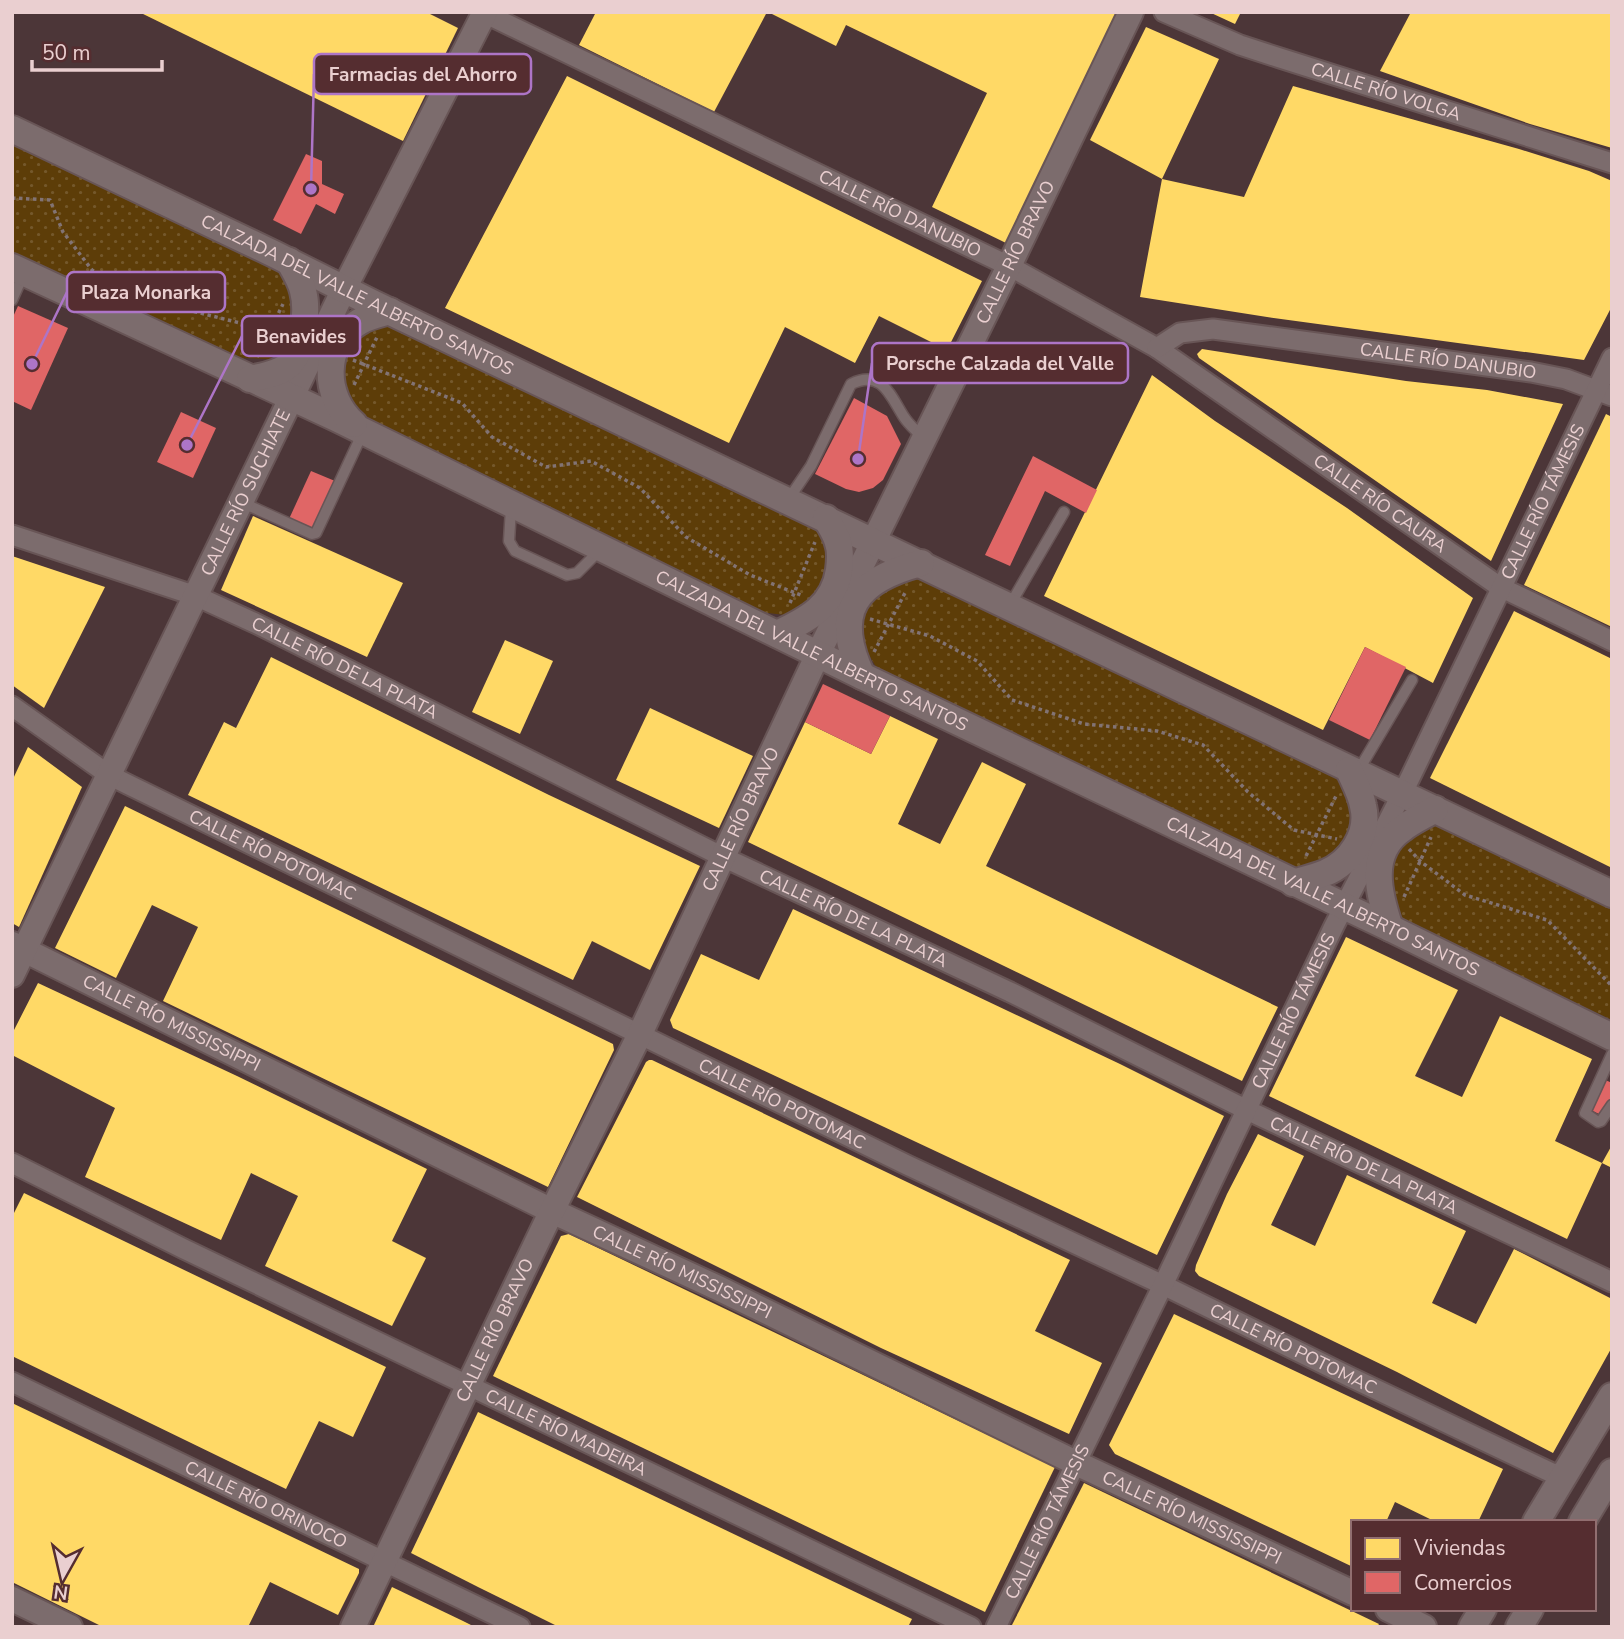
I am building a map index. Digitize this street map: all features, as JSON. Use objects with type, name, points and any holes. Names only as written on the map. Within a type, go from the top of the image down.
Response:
[{"type":"main road","name":"CALZADA DEL VALLE ALBERTO SANTOS","points":[[12,129],[344,289],[384,323],[788,500],[1612,894]]},
{"type":"main road","points":[[253,369],[273,374],[290,364],[301,340],[305,317],[303,290],[289,261]]},
{"type":"main road","name":"CALZADA DEL VALLE ALBERTO SANTOS","points":[[18,270],[253,369],[293,399],[1612,1037]]},
{"type":"main road","points":[[363,432],[347,417],[334,398],[329,375],[333,352],[343,335],[359,322],[384,323]]},
{"type":"main road","points":[[776,633],[818,611],[832,593],[841,561],[838,542],[825,518]]},
{"type":"main road","points":[[862,676],[852,656],[847,628],[850,612],[859,595],[871,584],[894,570],[921,563]]},
{"type":"main road","points":[[1293,883],[1327,873],[1339,865],[1348,857],[1361,837],[1363,806],[1353,772]]},
{"type":"main road","points":[[1390,928],[1378,888],[1377,872],[1382,856],[1390,840],[1401,830],[1438,811]]},
{"type":"main road","points":[[1537,1520],[1612,1396]]},
{"type":"main road","points":[[1583,1520],[1612,1472]]},
{"type":"main road","points":[[1472,1627],[1482,1611]]},
{"type":"street","name":"CALLE RÍO BRAVO","points":[[353,1627],[639,1036],[818,654],[1009,266],[1130,12]]},
{"type":"street","name":"CALLE RÍO VOLGA","points":[[1164,12],[1240,45],[1612,163]]},
{"type":"street","name":"CALLE RÍO DANUBIO","points":[[484,13],[1009,266],[1157,348],[1180,333],[1213,329],[1531,372],[1566,379],[1604,393]]},
{"type":"street","name":"CALLE RÍO SUCHIATE","points":[[12,975],[18,947],[109,775],[344,289],[484,13]]},
{"type":"street","name":"CALLE RÍO CAURA","points":[[1157,348],[1500,587],[1612,640]]},
{"type":"street","name":"CALLE RÍO TÁMESIS","points":[[996,1627],[1500,587],[1604,393],[1612,358]]},
{"type":"street","name":"CALLE RÍO DE LA PLATA","points":[[12,535],[196,596],[255,623],[723,858],[1010,992],[1247,1110],[1612,1282]]},
{"type":"street","name":"CALLE RÍO POTOMAC","points":[[12,706],[109,775],[907,1165],[1552,1473],[1565,1474]]},
{"type":"street","name":"CALLE RÍO MISSISSIPPI","points":[[18,947],[552,1211],[731,1294],[1076,1463],[1351,1591]]},
{"type":"street","name":"CALLE RÍO MADEIRA","points":[[12,1163],[184,1249],[971,1627]]},
{"type":"street","name":"CALLE RÍO ORINOCO","points":[[12,1381],[520,1627]]},
{"type":"street","points":[[12,1599],[70,1627]]},
{"type":"street","points":[[1392,1611],[1424,1627]]},
{"type":"lane","points":[[12,300],[18,270]]},
{"type":"lane","points":[[788,500],[811,466],[851,384],[871,378],[886,387],[906,420],[924,439]]},
{"type":"lane","points":[[242,502],[312,534],[316,533],[363,432]]},
{"type":"lane","points":[[511,504],[509,541],[515,551],[567,575],[577,573],[603,548]]},
{"type":"lane","points":[[1010,606],[1064,512]]},
{"type":"lane","points":[[1353,772],[1412,680]]},
{"type":"lane","points":[[1612,1054],[1585,1113],[1598,1122],[1612,1105]]},
{"type":"path","points":[[253,369],[286,297]]},
{"type":"path","points":[[349,396],[384,323]]},
{"type":"path","points":[[776,633],[825,518]]},
{"type":"path","points":[[862,676],[921,563]]},
{"type":"path","points":[[1293,883],[1353,772]]},
{"type":"path","points":[[1390,928],[1438,811]]},
{"type":"shaded area","points":[[12,137],[285,266],[299,292],[289,347],[269,359],[240,358],[12,252]]},
{"type":"shaded area","points":[[375,318],[819,523],[833,548],[834,581],[793,616],[760,612],[352,414],[335,355]]},
{"type":"shaded area","points":[[924,571],[1336,771],[1353,798],[1355,828],[1344,850],[1322,866],[1293,869],[878,670],[862,639],[861,631],[864,614],[874,590]]},
{"type":"shaded area","points":[[1428,819],[1612,904],[1612,1020],[1407,925],[1386,898],[1383,865]]},
{"type":"building: Viviendas","points":[[139,12],[426,12],[458,28],[403,141]]},
{"type":"building: Viviendas","points":[[596,12],[767,12],[714,112],[579,45]]},
{"type":"building: Viviendas","points":[[768,12],[1117,13],[1006,243],[932,207],[987,93],[846,25],[836,46]]},
{"type":"building: Viviendas","points":[[1209,12],[1241,12],[1235,24]]},
{"type":"building: Viviendas","points":[[1411,12],[1612,12],[1612,148],[1530,124],[1380,71]]},
{"type":"building: Viviendas","points":[[1146,27],[1219,59],[1162,179],[1090,140]]},
{"type":"building: Viviendas","points":[[567,76],[982,281],[947,350],[879,316],[855,363],[785,327],[729,443],[445,308]]},
{"type":"building: Viviendas","points":[[1293,86],[1519,149],[1612,181],[1612,306],[1584,360],[1140,297],[1162,179],[1244,197]]},
{"type":"building: Viviendas","points":[[1202,349],[1406,381],[1487,390],[1563,404],[1491,561],[1199,358],[1197,354]]},
{"type":"building: Viviendas","points":[[1152,375],[1473,598],[1433,683],[1365,647],[1323,730],[1044,596]]},
{"type":"building: Viviendas","points":[[1606,414],[1612,417],[1612,627],[1524,585]]},
{"type":"building: Viviendas","points":[[253,516],[403,583],[367,657],[221,590]]},
{"type":"building: Viviendas","points":[[12,556],[105,587],[44,708],[12,685]]},
{"type":"building: Viviendas","points":[[1514,611],[1612,659],[1612,868],[1430,778]]},
{"type":"building: Viviendas","points":[[505,640],[553,661],[520,734],[472,712]]},
{"type":"building: Viviendas","points":[[271,657],[549,795],[700,866],[650,970],[592,941],[573,980],[188,795],[224,722],[236,728]]},
{"type":"building: Viviendas","points":[[650,708],[753,756],[719,828],[616,780]]},
{"type":"building: Viviendas","points":[[890,716],[938,739],[898,824],[940,844],[982,762],[1026,784],[986,866],[1278,1007],[1242,1081],[748,842],[805,722],[871,754]]},
{"type":"building: Viviendas","points":[[28,747],[82,787],[19,927],[12,923],[12,781]]},
{"type":"building: Viviendas","points":[[125,806],[613,1044],[614,1050],[548,1187],[163,1001],[198,927],[152,905],[116,978],[55,948]]},
{"type":"building: Viviendas","points":[[793,909],[1224,1116],[1157,1255],[673,1028],[670,1020],[701,954],[759,980]]},
{"type":"building: Viviendas","points":[[1346,937],[1458,990],[1415,1076],[1462,1097],[1500,1016],[1592,1059],[1555,1141],[1602,1163],[1567,1239],[1269,1096]]},
{"type":"building: Viviendas","points":[[38,983],[427,1169],[392,1241],[426,1258],[392,1326],[265,1266],[298,1196],[251,1173],[221,1240],[85,1177],[115,1108],[12,1055],[12,1034]]},
{"type":"building: Viviendas","points":[[649,1060],[1070,1260],[1035,1331],[1102,1363],[1069,1434],[881,1348],[577,1197]]},
{"type":"building: Viviendas","points":[[1258,1134],[1304,1156],[1271,1225],[1315,1246],[1347,1175],[1466,1231],[1432,1303],[1476,1324],[1514,1249],[1612,1299],[1612,1347],[1553,1453],[1397,1372],[1199,1276],[1195,1271],[1196,1265],[1227,1194]]},
{"type":"building: Viviendas","points":[[1612,1145],[1612,1168],[1602,1163]]},
{"type":"building: Viviendas","points":[[24,1193],[386,1367],[353,1437],[319,1421],[286,1489],[12,1356],[12,1217]]},
{"type":"building: Viviendas","points":[[569,1234],[1055,1467],[985,1612],[493,1376],[561,1236]]},
{"type":"building: Viviendas","points":[[1174,1314],[1503,1469],[1479,1520],[1432,1520],[1395,1502],[1387,1520],[1351,1520],[1351,1566],[1115,1454],[1109,1445]]},
{"type":"building: Viviendas","points":[[12,1403],[359,1569],[338,1615],[270,1582],[248,1627],[103,1627],[12,1582]]},
{"type":"building: Viviendas","points":[[478,1412],[912,1619],[908,1627],[559,1627],[411,1553]]},
{"type":"building: Viviendas","points":[[1084,1483],[1379,1624],[1377,1627],[1012,1625]]},
{"type":"building: Viviendas","points":[[392,1587],[463,1621],[475,1627],[373,1627]]},
{"type":"building: Comercios","points":[[306,154],[322,161],[322,184],[344,194],[335,214],[316,204],[301,234],[273,220]]},
{"type":"building: Comercios","points":[[18,306],[68,328],[31,410],[12,401],[12,319]]},
{"type":"building: Comercios","points":[[854,398],[887,416],[901,444],[883,480],[873,488],[859,492],[846,489],[815,474]]},
{"type":"building: Comercios","points":[[181,412],[216,428],[193,478],[157,462]]},
{"type":"building: Comercios","points":[[1033,456],[1097,490],[1086,513],[1045,491],[1010,566],[985,555]]},
{"type":"building: Comercios","points":[[311,471],[335,481],[314,530],[289,519]]},
{"type":"building: Comercios","points":[[1365,647],[1406,667],[1370,740],[1329,720]]},
{"type":"building: Comercios","points":[[823,684],[890,716],[871,754],[805,722]]},
{"type":"building: Comercios","points":[[1601,1078],[1612,1083],[1612,1103],[1605,1117],[1587,1108]]},
{"type":"place","name":"Farmacias del Ahorro","points":[[311,189]]},
{"type":"place","name":"Plaza Monarka","points":[[32,364]]},
{"type":"place","name":"Benavides","points":[[187,445]]},
{"type":"place","name":"Porsche Calzada del Valle","points":[[858,459]]}]
